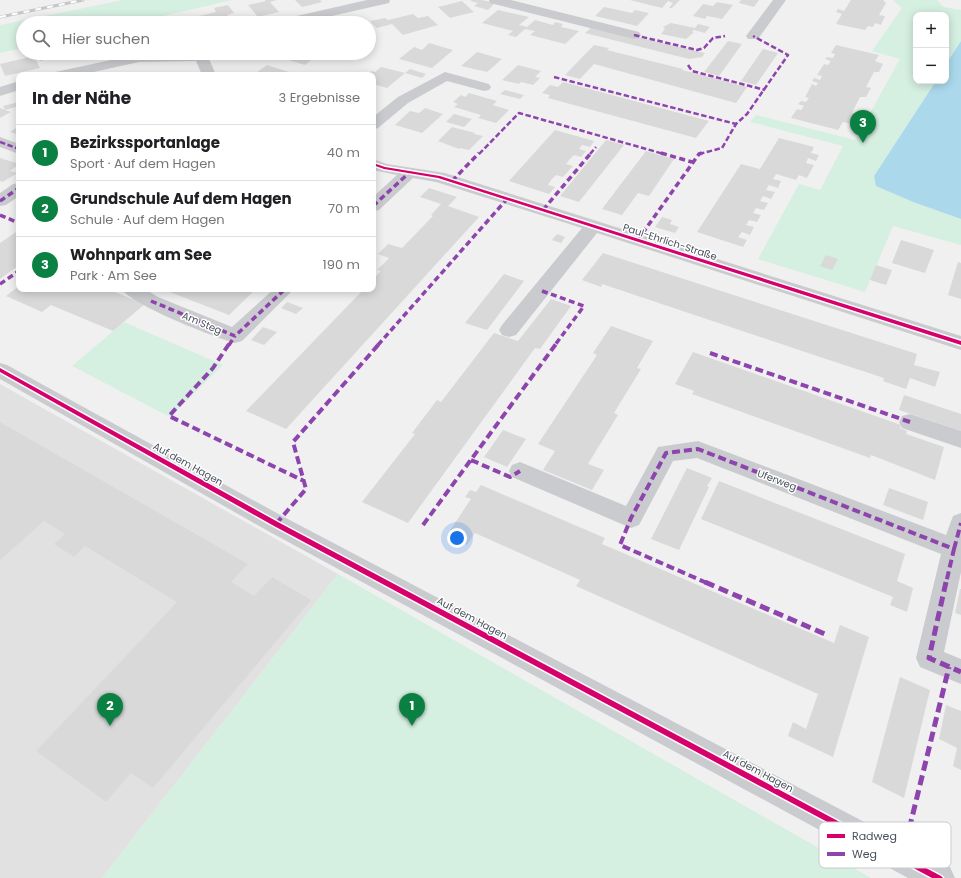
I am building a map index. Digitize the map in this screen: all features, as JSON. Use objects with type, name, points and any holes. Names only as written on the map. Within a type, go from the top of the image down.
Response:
[{"type":"street","points":[[314,16],[384,0]]},
{"type":"street","points":[[495,0],[634,35]]},
{"type":"street","points":[[753,36],[780,0]]},
{"type":"street","points":[[74,72],[130,60]]},
{"type":"street","points":[[206,60],[208,72]]},
{"type":"street","points":[[376,122],[403,100],[445,76],[484,87]]},
{"type":"street","points":[[0,92],[16,86]]},
{"type":"street","points":[[0,142],[16,148]]},
{"type":"street","name":"Paul-Ehrlich-Straße","points":[[376,165],[439,177],[961,343]]},
{"type":"street","points":[[376,203],[410,172]]},
{"type":"street","points":[[0,201],[16,190]]},
{"type":"street","points":[[509,330],[593,227]]},
{"type":"street","name":"Am Steg","points":[[136,292],[151,301],[235,336],[282,292]]},
{"type":"street","name":"Auf dem Hagen","points":[[0,370],[283,528],[834,822]]},
{"type":"street","points":[[910,422],[961,440]]},
{"type":"street","name":"Uferweg","points":[[520,471],[631,518],[666,453],[698,450],[954,549]]},
{"type":"street","points":[[961,523],[929,658],[961,672]]},
{"type":"street","name":"Auf dem Hagen","points":[[920,868],[939,878]]},
{"type":"shaded area","points":[[0,384],[338,574],[102,878],[0,878]]},
{"type":"green space","points":[[123,0],[232,0],[163,16],[44,16]]},
{"type":"green space","points":[[893,0],[937,0],[944,7],[961,10],[961,41],[949,59],[949,12],[913,12],[913,84],[934,84],[874,176],[877,186],[913,202],[961,219],[961,245],[893,226],[865,292],[758,259],[799,184],[820,190],[843,146],[750,122],[756,115],[855,140],[900,59],[872,51],[902,8]]},
{"type":"green space","points":[[16,22],[16,50],[0,53],[0,25]]},
{"type":"green space","points":[[124,322],[223,365],[170,417],[72,366]]},
{"type":"green space","points":[[338,574],[819,848],[819,868],[853,868],[871,878],[102,878]]},
{"type":"water","points":[[961,41],[961,219],[913,202],[876,186],[874,176],[934,84],[949,84],[949,59]]},
{"type":"building","points":[[265,0],[277,0],[270,2],[279,12],[257,16],[248,5],[266,1]]},
{"type":"building","points":[[295,0],[320,0],[322,2],[302,7]]},
{"type":"building","points":[[482,0],[495,3],[488,10],[474,6],[478,3],[470,1]]},
{"type":"building","points":[[630,0],[680,0],[672,8],[669,8],[673,3],[668,1],[662,8]]},
{"type":"building","points":[[741,0],[759,0],[754,7],[739,3]]},
{"type":"building","points":[[851,0],[883,0],[886,3],[879,15],[885,16],[881,25],[875,23],[873,27],[868,26],[865,30],[836,24],[842,14],[836,12],[838,9],[844,11]]},
{"type":"building","points":[[462,1],[474,12],[450,18],[438,7]]},
{"type":"building","points":[[717,2],[733,5],[722,19],[707,16],[705,19],[693,16],[703,4],[713,6]]},
{"type":"building","points":[[228,5],[234,13],[227,15],[228,16],[199,16],[216,12],[214,8]]},
{"type":"building","points":[[604,7],[632,13],[635,10],[649,13],[637,26],[595,16]]},
{"type":"building","points":[[498,10],[529,17],[519,25],[527,27],[535,20],[553,25],[555,22],[563,24],[561,27],[579,31],[565,44],[530,35],[535,31],[525,29],[516,37],[508,35],[513,31],[482,23]]},
{"type":"building","points":[[413,14],[418,18],[428,16],[438,25],[403,35],[392,24],[376,27],[376,20],[385,18],[388,20]]},
{"type":"building","points":[[671,23],[695,28],[698,24],[710,27],[705,33],[694,30],[692,32],[694,32],[686,39],[661,34],[665,29],[663,27]]},
{"type":"building","points":[[592,27],[705,53],[702,57],[689,59],[585,33]]},
{"type":"building","points":[[728,41],[742,44],[719,76],[704,72]]},
{"type":"building","points":[[429,43],[453,50],[432,68],[399,59],[414,47],[422,50]]},
{"type":"building","points":[[594,45],[609,48],[607,50],[747,87],[736,103],[594,64],[580,79],[565,75]]},
{"type":"building","points":[[836,45],[879,55],[875,61],[883,64],[879,72],[874,72],[866,87],[871,88],[866,97],[860,97],[852,113],[857,115],[852,124],[843,122],[838,130],[791,118],[797,109],[801,110],[804,106],[798,104],[801,101],[806,102],[809,98],[805,97],[812,84],[816,86],[818,83],[812,81],[814,78],[820,80],[822,76],[817,75],[824,64],[828,65],[831,61],[825,59],[827,57],[833,58],[835,54],[831,53]]},
{"type":"building","points":[[763,49],[778,53],[756,85],[741,81]]},
{"type":"building","points":[[477,52],[502,59],[487,72],[461,66]]},
{"type":"building","points":[[17,60],[36,60],[40,68],[16,72],[16,73],[5,76],[0,64]]},
{"type":"building","points":[[288,60],[311,60],[305,65]]},
{"type":"building","points":[[267,65],[289,72],[257,72]]},
{"type":"building","points":[[518,65],[541,71],[535,77],[540,78],[533,85],[521,82],[519,84],[502,80]]},
{"type":"building","points":[[381,67],[405,73],[387,88],[376,85],[375,72]]},
{"type":"building","points":[[410,69],[426,74],[422,78],[405,73]]},
{"type":"building","points":[[563,82],[709,121],[696,138],[548,98],[550,95],[542,93],[550,85],[558,87]]},
{"type":"building","points":[[505,90],[524,95],[520,99],[500,94]]},
{"type":"building","points":[[469,93],[497,101],[493,105],[509,110],[496,123],[478,118],[481,115],[454,107],[458,104],[453,102],[461,95],[465,97]]},
{"type":"building","points":[[16,103],[16,107],[5,110],[3,106]]},
{"type":"building","points":[[0,108],[11,112],[0,118]]},
{"type":"building","points":[[425,108],[443,114],[422,133],[395,125],[410,111],[419,113]]},
{"type":"building","points":[[454,114],[472,119],[464,127],[446,122]]},
{"type":"building","points":[[452,127],[483,136],[469,150],[459,149],[438,141]]},
{"type":"building","points":[[16,128],[16,134],[10,132]]},
{"type":"building","points":[[555,130],[594,141],[590,147],[582,145],[579,149],[586,151],[581,157],[574,155],[570,159],[566,164],[573,166],[563,177],[556,175],[551,180],[548,185],[555,187],[549,194],[509,181]]},
{"type":"building","points":[[779,138],[814,147],[811,153],[819,155],[816,161],[808,158],[806,163],[814,165],[807,178],[799,175],[796,180],[776,174],[773,179],[781,181],[778,188],[769,185],[766,190],[775,192],[771,199],[763,196],[760,201],[768,203],[764,210],[756,208],[753,213],[761,215],[757,222],[749,220],[746,225],[754,227],[750,235],[742,232],[738,237],[747,240],[743,247],[697,232],[741,164],[760,169]]},
{"type":"building","points":[[606,140],[624,145],[579,202],[560,196]]},
{"type":"building","points":[[646,151],[674,159],[649,196],[638,193],[622,215],[602,209]]},
{"type":"building","points":[[0,158],[16,163],[16,166],[10,171],[16,174],[3,182],[0,181]]},
{"type":"building","points":[[429,188],[457,197],[448,206],[479,217],[286,429],[246,411],[361,292],[376,292],[376,276],[381,271],[377,270],[389,258],[378,254],[388,244],[402,248],[433,216],[431,215],[441,204],[420,197]]},
{"type":"building","points":[[662,217],[672,220],[670,224],[679,227],[675,233],[655,227]]},
{"type":"building","points":[[16,232],[16,267],[0,279],[0,243]]},
{"type":"building","points":[[557,234],[565,237],[561,243],[552,240]]},
{"type":"building","points":[[901,240],[934,250],[925,273],[892,263]]},
{"type":"building","points":[[603,253],[917,354],[914,365],[940,372],[935,387],[910,378],[906,389],[883,381],[884,378],[602,284],[601,287],[582,280]]},
{"type":"building","points":[[826,255],[838,259],[832,270],[820,266]]},
{"type":"building","points":[[958,262],[961,263],[961,299],[948,295]]},
{"type":"building","points":[[876,265],[892,270],[886,285],[870,280]]},
{"type":"building","points":[[504,274],[524,281],[487,330],[465,323]]},
{"type":"building","points":[[16,288],[16,292],[115,292],[145,304],[113,331],[51,305],[42,312],[6,296]]},
{"type":"building","points":[[170,292],[253,292],[229,315]]},
{"type":"building","points":[[551,299],[571,306],[540,349],[535,348],[408,523],[362,502],[415,434],[412,433],[437,400],[441,402],[494,333],[518,341]]},
{"type":"building","points":[[287,302],[303,308],[296,314],[281,308]]},
{"type":"building","points":[[611,326],[653,341],[637,368],[641,369],[614,413],[618,415],[588,464],[604,470],[592,490],[543,470],[555,451],[538,444],[597,355],[593,353]]},
{"type":"building","points":[[263,327],[277,332],[264,345],[251,340]]},
{"type":"building","points":[[693,352],[901,425],[900,428],[907,431],[906,434],[944,447],[935,480],[871,455],[870,458],[692,394],[694,391],[675,384]]},
{"type":"building","points":[[904,395],[961,414],[961,431],[899,410]]},
{"type":"building","points":[[0,422],[248,564],[231,582],[254,596],[272,577],[311,600],[153,788],[131,773],[106,802],[36,751],[177,602],[85,546],[74,557],[54,544],[65,534],[44,521],[0,560]]},
{"type":"building","points":[[503,430],[526,439],[507,467],[484,457]]},
{"type":"building","points":[[687,468],[712,478],[707,486],[709,487],[679,550],[651,539]]},
{"type":"building","points":[[719,481],[905,554],[897,581],[913,588],[907,612],[890,605],[893,597],[701,519]]},
{"type":"building","points":[[481,485],[605,538],[602,544],[834,643],[840,625],[869,637],[833,757],[788,736],[793,722],[806,729],[818,694],[576,586],[580,580],[475,533],[467,545],[447,535],[471,499],[465,497],[470,490],[476,492]]},
{"type":"building","points":[[889,488],[928,502],[923,520],[883,505]]},
{"type":"building","points":[[961,589],[961,615],[955,613]]},
{"type":"building","points":[[900,677],[930,690],[904,798],[872,782]]},
{"type":"building","points":[[946,705],[961,711],[961,770],[953,766],[957,748],[939,739]]},
{"type":"railway","points":[[0,17],[83,0]]},
{"type":"marked path","points":[[634,35],[697,50],[704,48],[713,38],[725,36]]},
{"type":"marked path","points":[[637,241],[699,154],[722,148],[736,124],[747,114],[788,55],[753,36]]},
{"type":"marked path","points":[[688,65],[692,71],[765,90]]},
{"type":"marked path","points":[[554,77],[736,124]]},
{"type":"marked path","points":[[452,181],[519,113],[692,162]]},
{"type":"marked path","points":[[0,142],[16,148]]},
{"type":"marked path","points":[[543,210],[596,147]]},
{"type":"marked path","points":[[376,203],[410,172]]},
{"type":"marked path","points":[[0,201],[16,190]]},
{"type":"marked path","points":[[276,524],[306,489],[293,442],[507,199]]},
{"type":"marked path","points":[[0,215],[16,222]]},
{"type":"marked path","points":[[0,284],[16,273]]},
{"type":"marked path","points":[[423,525],[584,306],[542,291]]},
{"type":"marked path","points":[[151,301],[235,336],[282,292]]},
{"type":"marked path","points":[[235,336],[213,368],[169,416],[304,481]]},
{"type":"marked path","points":[[710,353],[910,422]]},
{"type":"marked path","points":[[825,634],[620,545],[631,518],[666,453],[698,449],[954,549],[929,658],[961,672]]},
{"type":"marked path","points":[[471,460],[510,477],[520,471]]},
{"type":"marked path","points":[[954,549],[961,523]]},
{"type":"marked path","points":[[911,822],[949,667]]},
{"type":"cycle path","points":[[376,165],[384,168],[439,177],[961,343]]},
{"type":"cycle path","points":[[0,370],[276,524],[834,822]]},
{"type":"cycle path","points":[[920,868],[939,878]]},
{"type":"place","name":"Wohnpark am See","points":[[863,143]]},
{"type":"place","name":"Grundschule Auf dem Hagen","points":[[110,726]]},
{"type":"place","name":"Bezirkssportanlage","points":[[412,726]]}]
